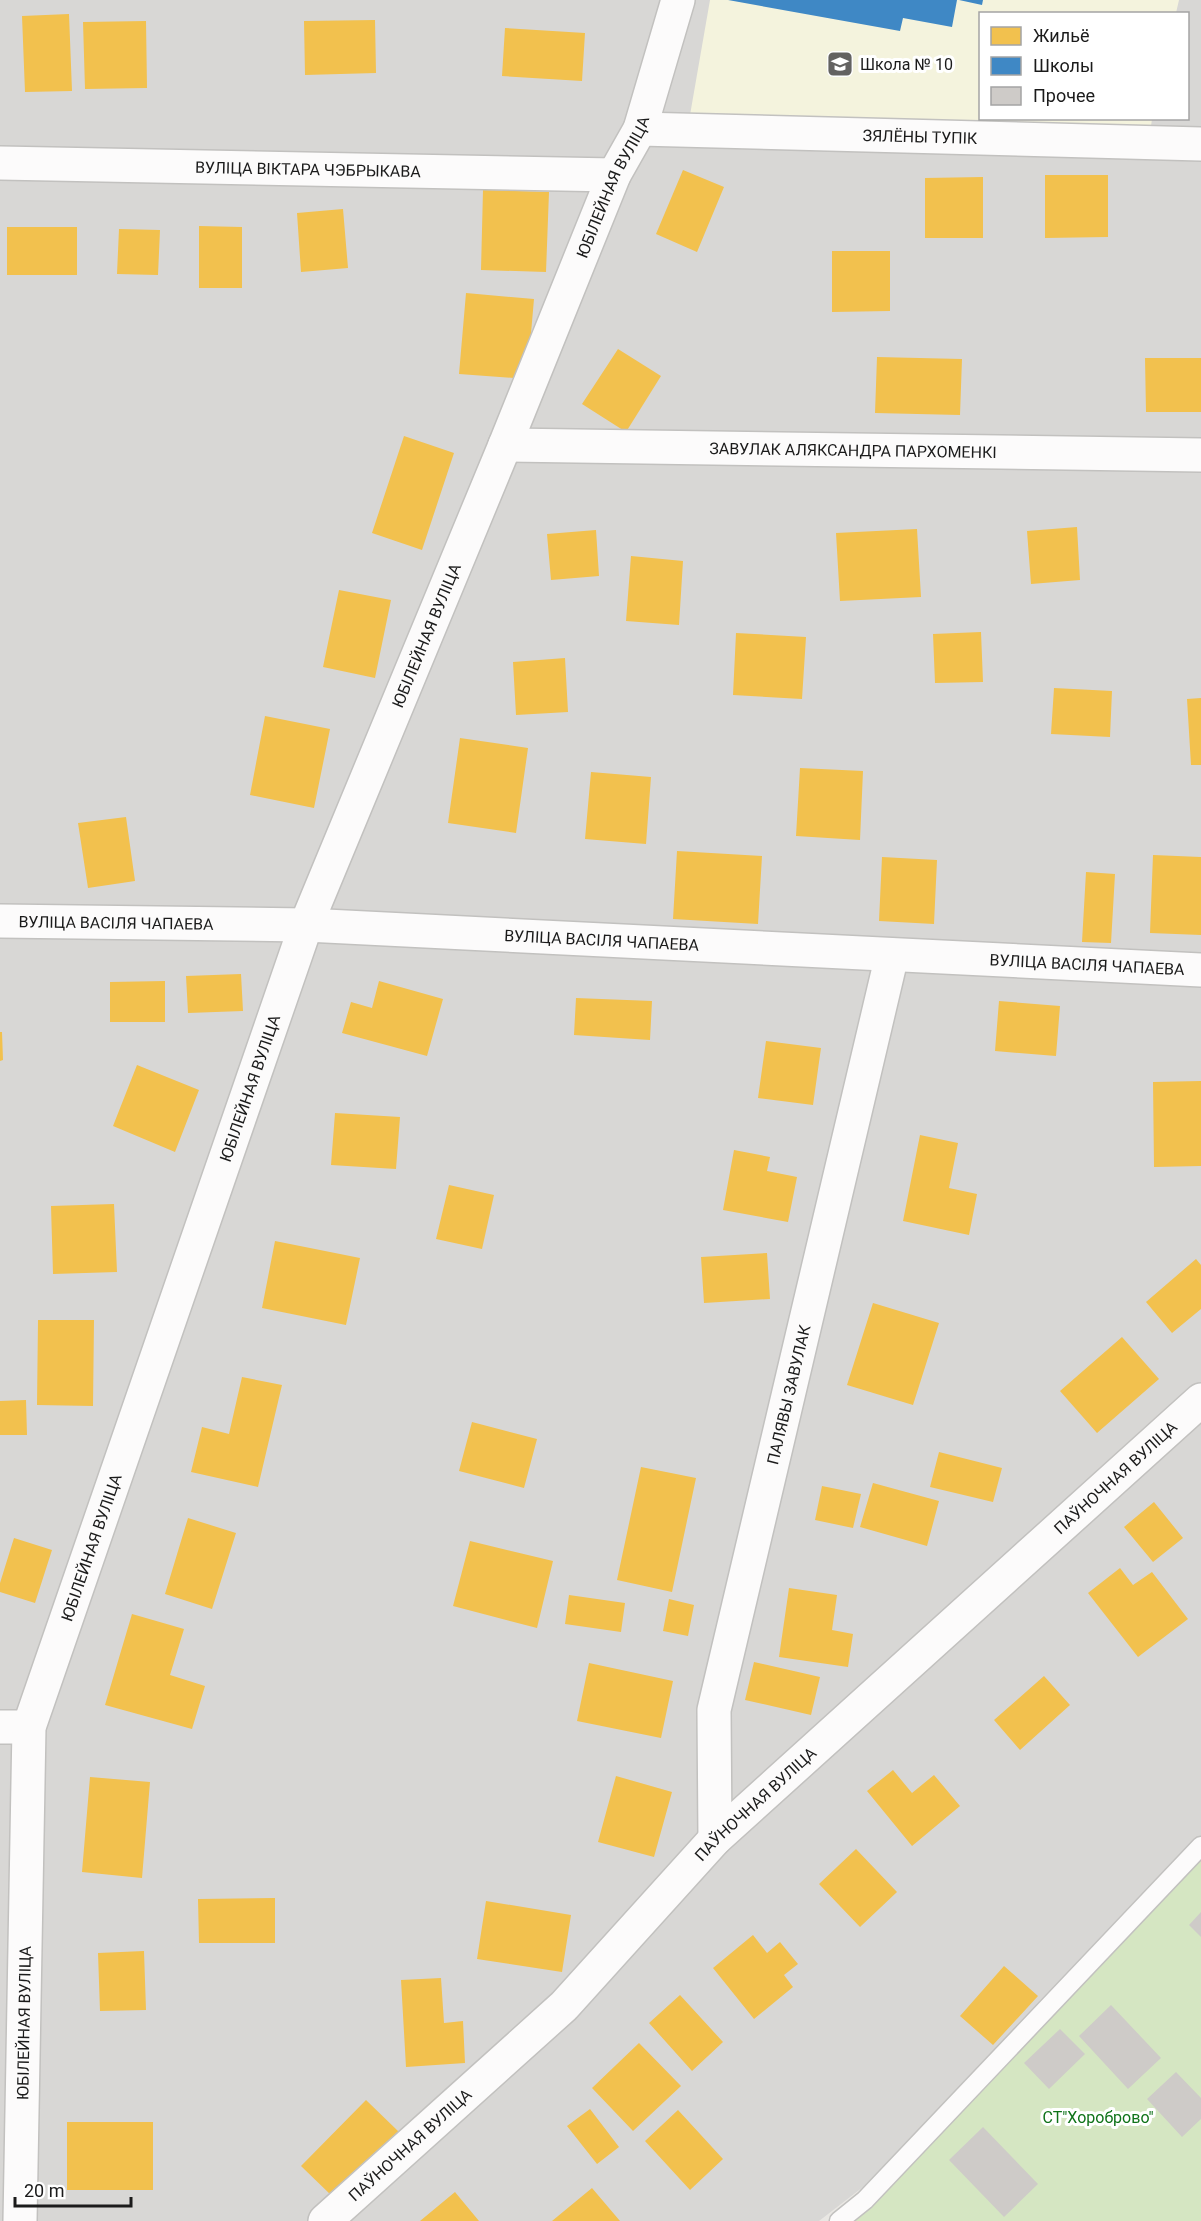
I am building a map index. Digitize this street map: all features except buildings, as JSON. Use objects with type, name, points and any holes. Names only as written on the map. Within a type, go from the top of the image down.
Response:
[{"type":"street","name":"ЮБІЛЕЙНАЯ ВУЛІЦА","points":[[20,2221],[14,1727],[306,925],[614,175],[640,129],[678,0]]},
{"type":"street","name":"ЗЯЛЁНЫ ТУПІК","points":[[640,129],[1201,144]]},
{"type":"street","name":"ВУЛІЦА ВІКТАРА ЧЭБРЫКАВА","points":[[0,163],[614,175]]},
{"type":"street","name":"ЗАВУЛАК АЛЯКСАНДРА ПАРХОМЕНКІ","points":[[505,445],[1201,455]]},
{"type":"street","name":"ВУЛІЦА ВАСІЛЯ ЧАПАЕВА","points":[[0,921],[306,925],[1201,969]]},
{"type":"street","name":"ПАЛЯВЫ ЗАВУЛАК","points":[[716,1839],[714,1710],[892,955]]},
{"type":"street","name":"ПАЎНОЧНАЯ ВУЛІЦА","points":[[325,2221],[564,2006],[716,1839],[1201,1400]]},
{"type":"lane","points":[[839,2221],[865,2200],[1201,1846]]},
{"type":"shaded area","points":[[0,0],[1201,0],[1201,1837],[863,2187],[819,2221],[0,2221]]},
{"type":"shaded area","name":"Школа № 10","points":[[710,0],[1179,0],[1176,12],[979,12],[979,120],[1152,120],[1151,126],[690,115]]},
{"type":"green space","name":"СТ\"Хороброво\"","points":[[1201,1858],[1201,2221],[855,2221],[872,2207]]},
{"type":"place","name":"Школа № 10","points":[[840,64]]}]
